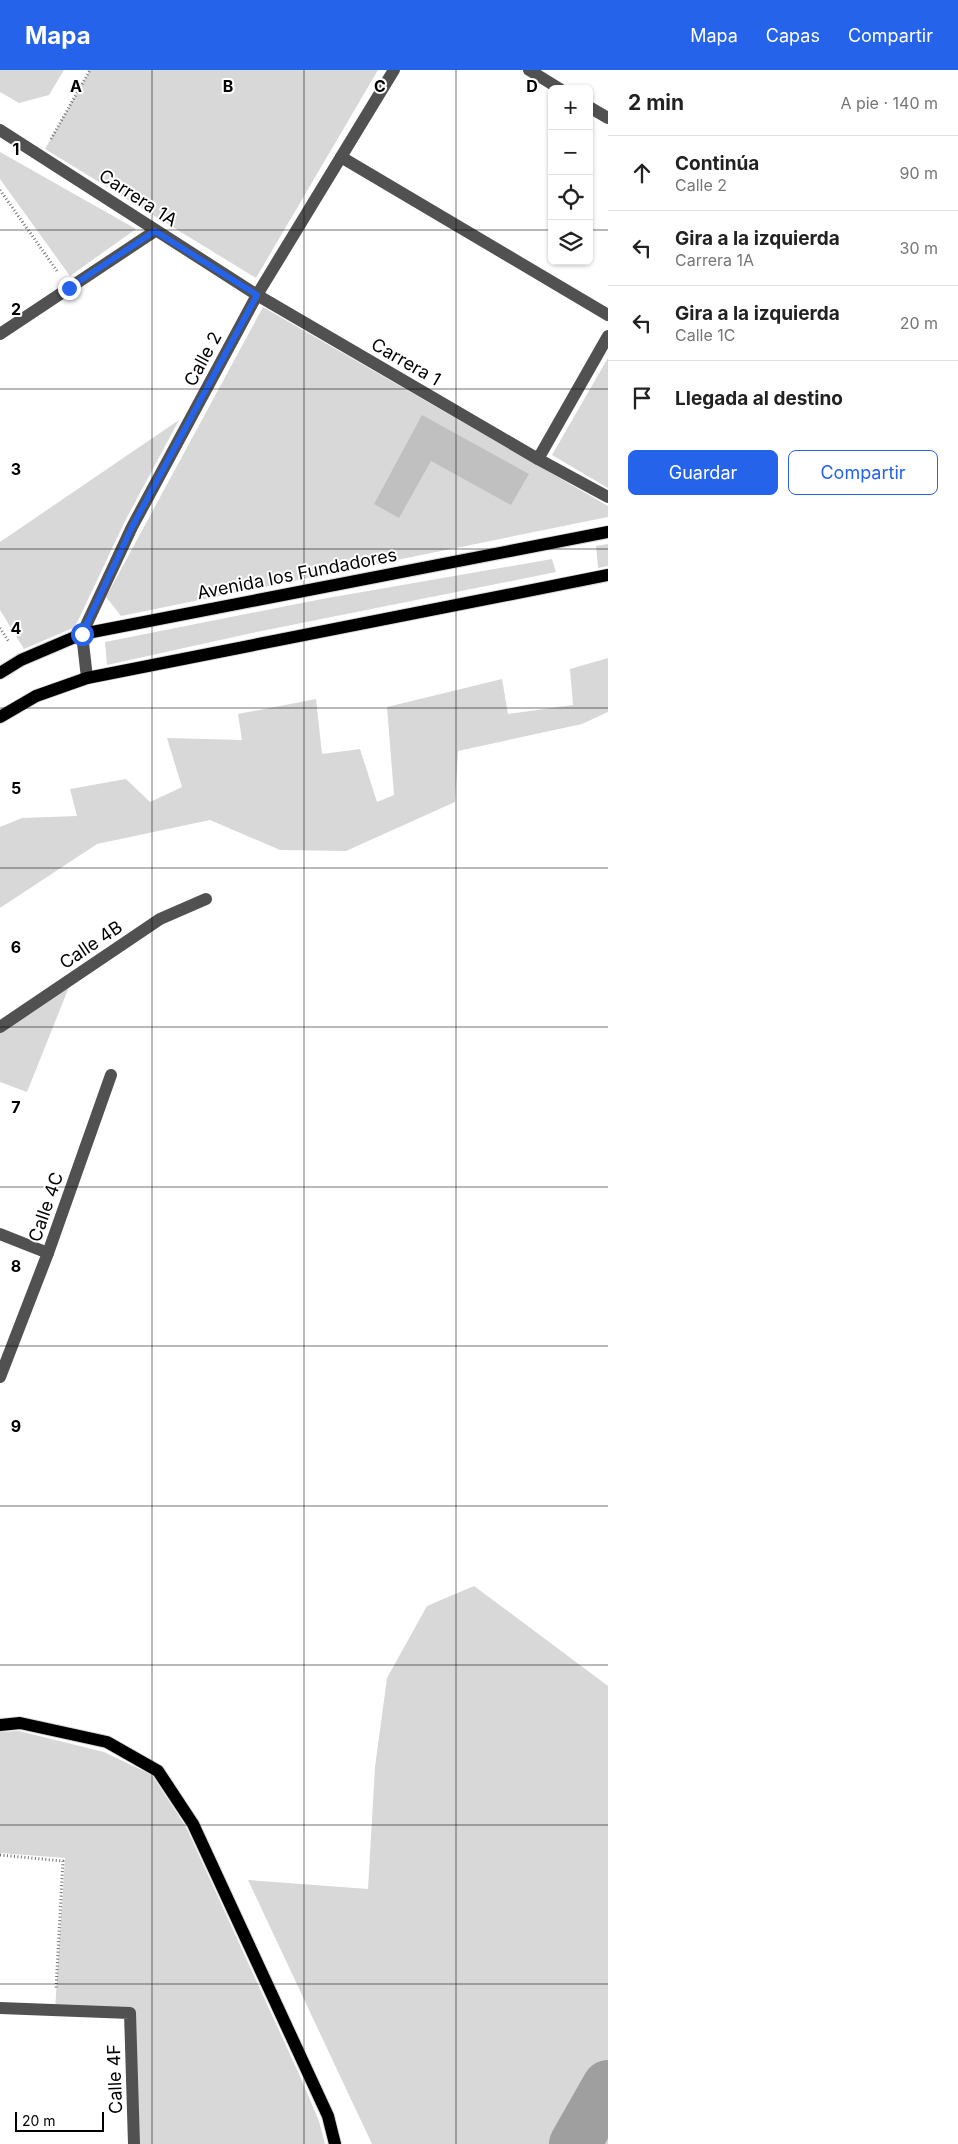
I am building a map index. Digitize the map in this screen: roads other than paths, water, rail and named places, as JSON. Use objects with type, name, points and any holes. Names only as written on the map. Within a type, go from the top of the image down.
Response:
[{"type":"main road","name":"Avenida los Fundadores","points":[[0,673],[20,660],[82,634],[608,532]]},
{"type":"main road","points":[[0,716],[36,696],[87,678],[608,575]]},
{"type":"main road","points":[[0,1725],[20,1723],[107,1742],[158,1771],[193,1824],[328,2116],[335,2144]]},
{"type":"street","name":"Calle 2","points":[[82,634],[132,527],[257,295],[394,70]]},
{"type":"street","points":[[529,70],[553,85]]},
{"type":"street","points":[[593,109],[608,118]]},
{"type":"street","name":"Carrera 1A","points":[[0,130],[257,295]]},
{"type":"street","points":[[340,157],[608,315]]},
{"type":"street","points":[[0,334],[155,231]]},
{"type":"street","name":"Carrera 1","points":[[257,295],[538,460],[608,497]]},
{"type":"street","points":[[538,460],[608,336]]},
{"type":"street","points":[[82,634],[87,678]]},
{"type":"street","name":"Calle 4B","points":[[0,1027],[160,919],[206,899]]},
{"type":"street","name":"Calle 4C","points":[[0,1377],[48,1253],[111,1075]]},
{"type":"street","points":[[0,1234],[48,1253]]},
{"type":"street","name":"Calle 4F","points":[[0,2008],[130,2013],[134,2144]]},
{"type":"waterway","points":[[575,2144],[608,2086]]}]
